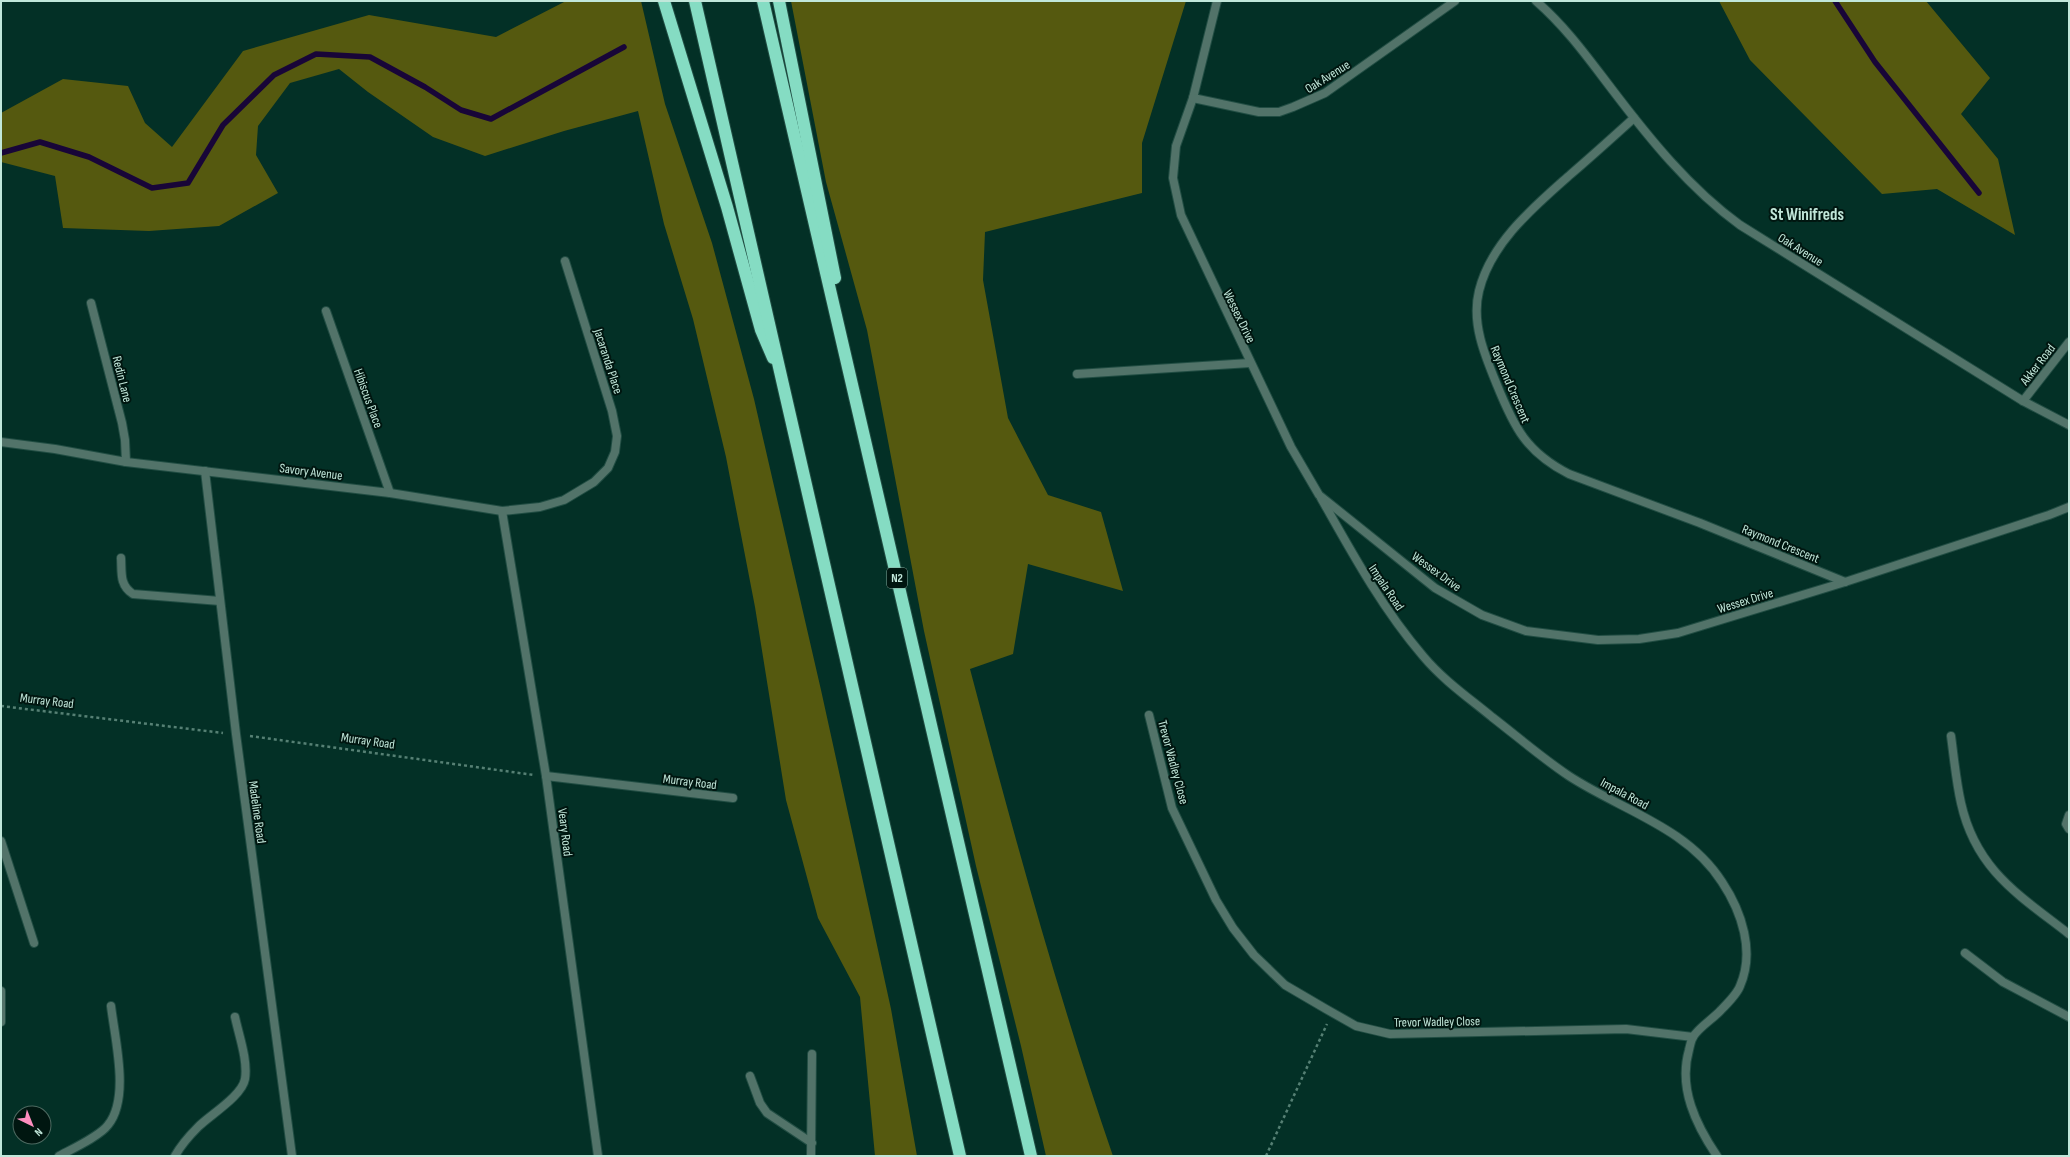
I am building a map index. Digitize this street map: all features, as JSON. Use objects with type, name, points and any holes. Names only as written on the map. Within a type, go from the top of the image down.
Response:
[{"type":"highway","points":[[664,1],[727,207],[761,330],[781,371]]},
{"type":"highway","points":[[695,1],[960,1156]]},
{"type":"highway","name":"N2","points":[[763,1],[1031,1156]]},
{"type":"highway","points":[[779,1],[832,255],[837,292],[836,314]]},
{"type":"street","name":"Wessex Drive","points":[[1217,1],[1192,98],[1176,146],[1174,178],[1177,202],[1188,235],[1291,447],[1319,495],[1435,588],[1482,615],[1526,631],[1598,640],[1639,639],[1678,633],[1845,582],[2049,515],[2069,507]]},
{"type":"street","name":"Oak Avenue","points":[[1192,98],[1259,112],[1279,112],[1294,107],[1325,93],[1455,1]]},
{"type":"street","name":"Oak Avenue","points":[[1536,1],[1565,28],[1634,118],[1695,187],[1740,225],[2023,401],[2069,425]]},
{"type":"street","name":"Raymond Crescent","points":[[1634,118],[1540,201],[1517,225],[1493,255],[1484,275],[1478,292],[1477,315],[1481,341],[1486,360],[1516,429],[1526,443],[1541,456],[1554,467],[1569,474],[1700,523],[1845,582]]},
{"type":"street","name":"Jacaranda Place","points":[[565,261],[612,411],[617,436],[615,452],[608,468]]},
{"type":"street","name":"Redin Lane","points":[[91,303],[122,423],[125,440],[126,462]]},
{"type":"street","name":"Hibiscus Place","points":[[326,311],[390,493]]},
{"type":"street","name":"Akker Road","points":[[2023,401],[2069,342]]},
{"type":"street","points":[[1077,374],[1250,363]]},
{"type":"street","name":"Savory Avenue","points":[[1,442],[55,448],[126,462],[390,493],[502,511],[540,507],[564,500],[594,482],[608,468]]},
{"type":"street","name":"Madeline Road","points":[[204,470],[236,734],[292,1156]]},
{"type":"street","name":"Impala Road","points":[[1319,495],[1358,565],[1393,618],[1424,658],[1449,682],[1569,776],[1679,837],[1703,858],[1722,882],[1746,936],[1747,966],[1740,988],[1720,1011],[1693,1037]]},
{"type":"street","name":"Veary Road","points":[[502,511],[546,776],[598,1156]]},
{"type":"street","points":[[122,558],[122,582],[124,587],[133,594],[220,601]]},
{"type":"street","name":"Trevor Wadley Close","points":[[1149,715],[1172,808],[1216,900],[1230,923],[1254,955],[1286,985],[1333,1013],[1356,1026],[1390,1034],[1626,1029],[1693,1037]]},
{"type":"street","points":[[1950,736],[1960,803],[1969,831],[1979,852],[1997,875],[2013,891],[2069,934]]},
{"type":"street","name":"Murray Road","points":[[546,776],[733,798]]},
{"type":"street","points":[[2069,815],[2066,824],[2069,829]]},
{"type":"street","points":[[1,841],[34,943]]},
{"type":"street","points":[[1965,953],[2004,982],[2069,1017]]},
{"type":"street","points":[[1,991],[1,1022]]},
{"type":"street","points":[[59,1156],[108,1126],[117,1112],[120,1101],[120,1083],[111,1006]]},
{"type":"street","points":[[175,1156],[187,1138],[231,1099],[244,1080],[245,1067],[235,1017]]},
{"type":"street","points":[[1693,1037],[1687,1060],[1687,1084],[1690,1105],[1706,1139],[1717,1156]]},
{"type":"street","points":[[812,1054],[812,1156]]},
{"type":"street","points":[[750,1076],[760,1103],[767,1113],[812,1143]]},
{"type":"path","name":"Murray Road","points":[[1,706],[236,734],[546,776]]},
{"type":"path","points":[[1266,1156],[1333,1013]]},
{"type":"shaded area","points":[[566,1],[641,1],[665,104],[712,243],[754,399],[821,690],[891,1009],[917,1156],[875,1156],[860,997],[818,918],[786,800],[755,607],[726,457],[693,319],[664,224],[638,111],[564,131],[485,156],[433,137],[368,92],[339,69],[290,83],[258,126],[256,155],[278,193],[219,226],[149,231],[63,228],[55,176],[1,162],[1,113],[63,79],[128,86],[145,123],[172,147],[243,51],[369,15],[496,37]]},
{"type":"shaded area","points":[[791,1],[1186,1],[1142,143],[1142,193],[985,232],[983,280],[1008,418],[1048,495],[1101,512],[1123,591],[1028,564],[1013,654],[970,669],[1037,914],[1113,1156],[1046,1156],[1021,1046],[976,866],[924,631],[867,330],[826,182]]},
{"type":"shaded area","points":[[1719,1],[1926,1],[1990,78],[1961,114],[1998,159],[2015,235],[1937,189],[1882,194],[1750,60]]},
{"type":"waterway","points":[[1835,1],[1875,62],[1979,193]]},
{"type":"waterway","points":[[1,153],[40,142],[89,157],[152,188],[188,183],[223,125],[274,75],[316,54],[370,57],[425,87],[461,110],[491,119],[624,47]]},
{"type":"district","name":"St Winifreds","points":[[1807,214]]}]
